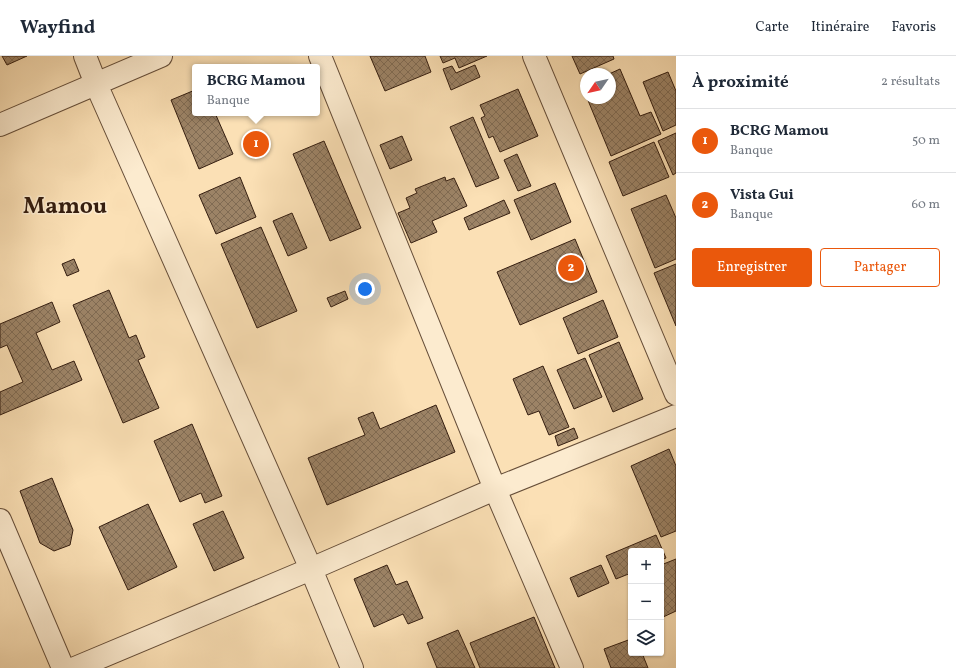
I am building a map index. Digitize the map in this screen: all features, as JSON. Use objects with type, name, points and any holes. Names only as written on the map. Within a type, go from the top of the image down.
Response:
[{"type":"street","points":[[85,56],[352,668]]},
{"type":"street","points":[[0,125],[161,56]]},
{"type":"street","points":[[320,56],[495,489],[572,668]]},
{"type":"street","points":[[534,56],[676,394]]},
{"type":"street","points":[[74,668],[310,569],[495,489],[676,416]]},
{"type":"street","points":[[0,520],[63,668]]},
{"type":"building","points":[[2,56],[27,56],[7,65]]},
{"type":"building","points":[[370,56],[425,56],[431,72],[385,91]]},
{"type":"building","points":[[440,56],[487,56],[459,68],[455,58],[443,63]]},
{"type":"building","points":[[572,56],[613,56],[614,59],[594,68],[580,68],[580,74]]},
{"type":"building","points":[[475,65],[480,77],[451,90],[443,69],[452,66],[456,73]]},
{"type":"building","points":[[620,69],[640,116],[651,112],[661,134],[611,156],[589,104],[616,104],[616,71]]},
{"type":"building","points":[[668,72],[676,91],[676,125],[663,131],[643,82]]},
{"type":"building","points":[[518,89],[538,136],[500,152],[493,136],[489,138],[481,118],[485,116],[480,105]]},
{"type":"building","points":[[192,91],[192,116],[216,116],[233,154],[199,169],[171,100]]},
{"type":"building","points":[[473,117],[499,178],[476,187],[450,127]]},
{"type":"building","points":[[676,133],[676,173],[673,175],[658,141]]},
{"type":"building","points":[[402,136],[412,160],[390,169],[380,145]]},
{"type":"building","points":[[324,141],[361,228],[330,241],[293,154]]},
{"type":"building","points":[[654,142],[669,177],[623,196],[609,162]]},
{"type":"building","points":[[517,154],[531,186],[518,191],[504,160]]},
{"type":"building","points":[[240,177],[256,217],[216,234],[199,195]]},
{"type":"building","points":[[445,177],[446,181],[454,178],[467,206],[432,221],[437,232],[411,243],[398,213],[410,208],[406,198],[417,193],[415,189]]},
{"type":"building","points":[[555,183],[571,222],[531,240],[514,200]]},
{"type":"building","points":[[666,195],[676,218],[676,259],[655,268],[631,209]]},
{"type":"building","points":[[504,200],[510,213],[469,230],[464,218]]},
{"type":"building","points":[[292,213],[307,248],[288,256],[273,221]]},
{"type":"building","points":[[261,227],[297,311],[257,328],[221,244]]},
{"type":"building","points":[[575,239],[597,292],[520,325],[497,272]]},
{"type":"building","points":[[74,259],[79,271],[67,276],[62,264]]},
{"type":"building","points":[[676,264],[676,326],[654,273]]},
{"type":"building","points":[[109,290],[129,338],[136,335],[145,357],[138,360],[159,408],[123,423],[73,305]]},
{"type":"building","points":[[345,291],[348,299],[331,307],[327,298]]},
{"type":"building","points":[[603,300],[618,337],[578,354],[563,318]]},
{"type":"building","points":[[52,302],[60,322],[36,333],[52,370],[74,361],[82,380],[0,415],[0,392],[23,382],[7,345],[0,348],[0,324]]},
{"type":"building","points":[[619,342],[643,399],[613,412],[589,355]]},
{"type":"building","points":[[585,358],[602,397],[574,409],[557,370]]},
{"type":"building","points":[[543,366],[569,427],[549,435],[539,411],[528,415],[513,379]]},
{"type":"building","points":[[436,405],[455,452],[327,505],[308,458],[365,435],[358,418],[373,412],[380,429]]},
{"type":"building","points":[[192,424],[222,496],[205,503],[201,493],[180,502],[154,441]]},
{"type":"building","points":[[574,428],[578,438],[558,446],[555,436]]},
{"type":"building","points":[[669,449],[676,466],[676,531],[661,537],[631,466]]},
{"type":"building","points":[[52,478],[73,530],[70,545],[54,551],[40,543],[20,491]]},
{"type":"building","points":[[148,504],[177,567],[128,590],[99,527]]},
{"type":"building","points":[[223,511],[244,558],[214,571],[193,524]]},
{"type":"building","points":[[656,535],[662,548],[628,548],[628,574],[616,579],[606,556]]},
{"type":"building","points":[[676,559],[676,611],[664,617],[664,584],[664,564]]},
{"type":"building","points":[[387,565],[396,585],[407,581],[423,618],[408,624],[403,614],[374,627],[354,579]]},
{"type":"building","points":[[601,565],[609,583],[578,597],[570,578]]},
{"type":"building","points":[[534,617],[555,668],[480,668],[470,643]]},
{"type":"building","points":[[458,630],[475,668],[437,668],[427,643]]},
{"type":"building","points":[[628,640],[628,656],[643,656],[648,668],[611,668],[604,649]]},
{"type":"place","name":"BCRG Mamou","points":[[256,144]]},
{"type":"place","name":"Vista Gui","points":[[571,268]]},
{"type":"district","name":"Mamou","points":[[65,205]]}]
